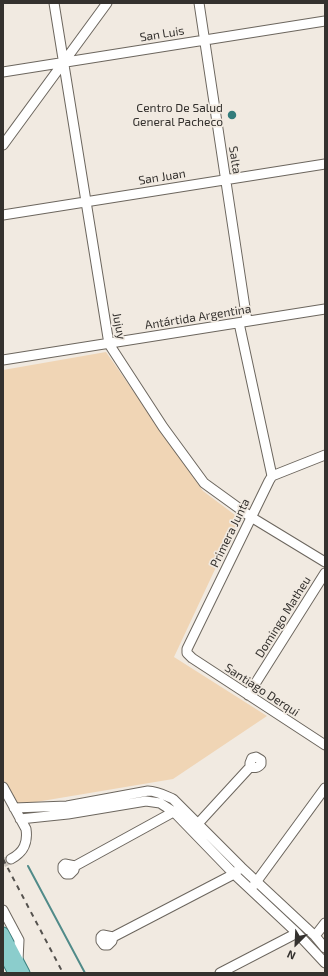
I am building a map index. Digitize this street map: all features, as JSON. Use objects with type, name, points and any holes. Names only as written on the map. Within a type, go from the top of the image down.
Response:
[{"type":"main road","points":[[3,932],[24,973]]},
{"type":"main road","points":[[3,952],[14,973]]},
{"type":"street","name":"Jujuy","points":[[54,3],[109,344],[164,427],[204,483],[251,517],[325,562]]},
{"type":"street","points":[[3,145],[107,3]]},
{"type":"street","name":"Salta","points":[[198,3],[226,179],[243,322],[272,476]]},
{"type":"street","name":"San Luis","points":[[3,72],[325,21]]},
{"type":"street","name":"San Juan","points":[[3,215],[325,164]]},
{"type":"street","name":"Antártida Argentina","points":[[3,360],[325,309]]},
{"type":"street","points":[[272,476],[325,455]]},
{"type":"street","name":"Primera Junta","points":[[187,653],[187,650],[272,476]]},
{"type":"street","name":"Domingo Matheu","points":[[248,695],[325,573]]},
{"type":"street","name":"Santiago Derqui","points":[[187,653],[192,658],[325,745]]},
{"type":"street","points":[[195,828],[250,767]]},
{"type":"street","points":[[251,889],[325,787],[325,779]]},
{"type":"street","points":[[3,787],[22,822],[26,833],[26,843],[21,853],[10,857]]},
{"type":"street","points":[[22,822],[68,810],[146,801],[160,803],[177,810],[238,870],[251,889],[325,963]]},
{"type":"street","points":[[14,808],[68,810]]},
{"type":"street","points":[[75,866],[177,810]]},
{"type":"street","points":[[238,870],[257,882],[300,922],[325,948]]},
{"type":"street","points":[[113,937],[238,870]]},
{"type":"street","points":[[3,910],[19,940],[18,961]]},
{"type":"street","points":[[297,934],[300,922]]},
{"type":"street","points":[[220,973],[297,934],[312,934],[325,923]]},
{"type":"shaded area","points":[[106,352],[203,491],[239,518],[174,657],[267,716],[173,779],[18,805],[3,779],[3,370]]},
{"type":"waterway","points":[[28,866],[85,973]]},
{"type":"tunnel","points":[[3,863],[11,859]]},
{"type":"railway","points":[[3,859],[63,973]]},
{"type":"place","name":"Centro De Salud General Pacheco","points":[[232,115]]}]
